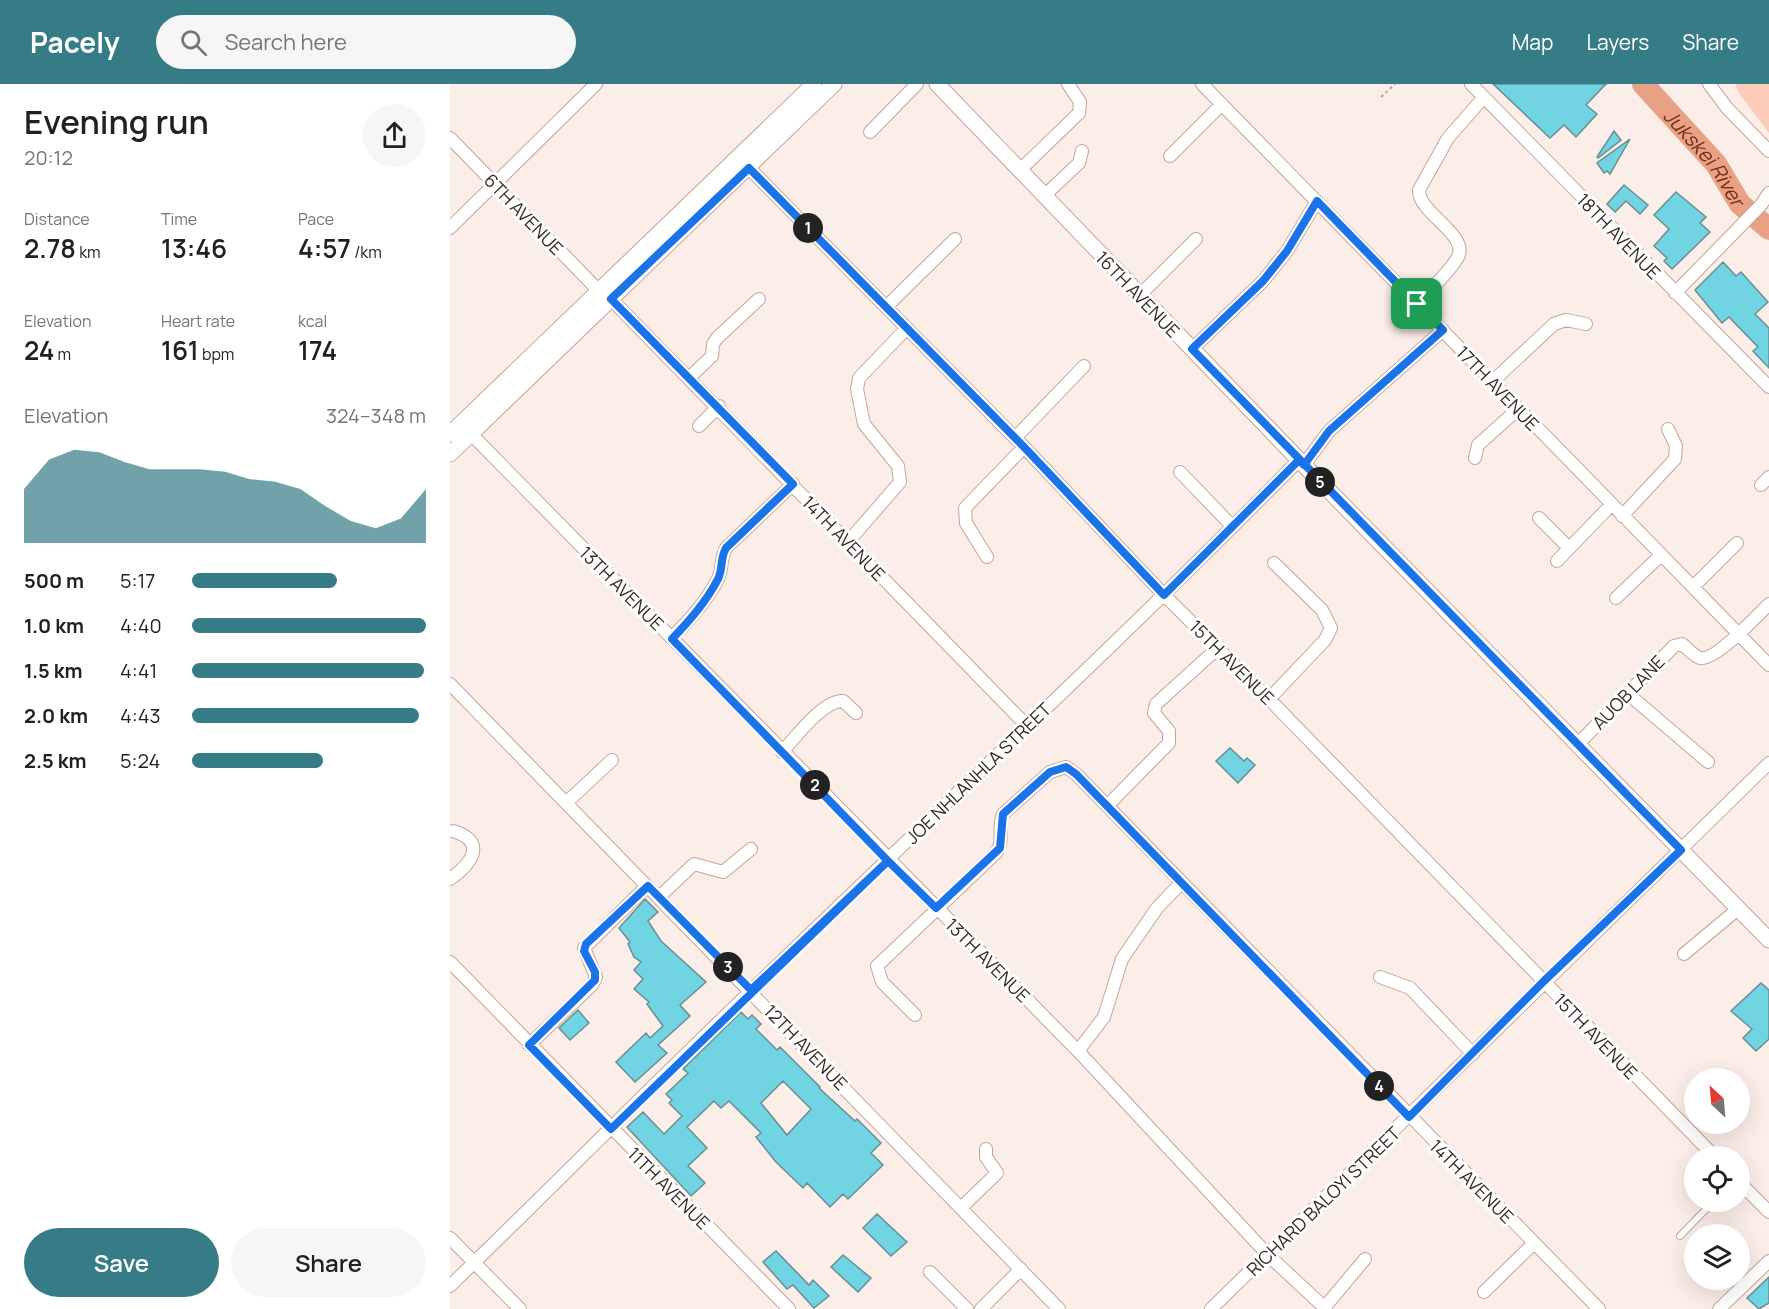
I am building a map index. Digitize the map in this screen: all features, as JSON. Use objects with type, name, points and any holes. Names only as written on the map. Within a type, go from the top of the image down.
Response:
[{"type":"street","points":[[450,228],[596,84]]},
{"type":"street","points":[[450,434],[814,84]]},
{"type":"street","points":[[450,454],[834,84]]},
{"type":"street","points":[[870,132],[917,84]]},
{"type":"street","name":"16TH AVENUE","points":[[937,84],[1018,171],[1301,463],[1769,940]]},
{"type":"street","points":[[1018,171],[1079,112],[1080,102],[1068,84]]},
{"type":"street","name":"17TH AVENUE","points":[[1202,84],[1769,665]]},
{"type":"street","name":"18TH AVENUE","points":[[1471,84],[1769,387]]},
{"type":"street","points":[[1709,84],[1727,108],[1769,151]]},
{"type":"street","points":[[1417,304],[1457,258],[1459,252],[1454,237],[1422,202],[1419,190],[1448,138],[1484,97]]},
{"type":"street","points":[[1170,156],[1222,104]]},
{"type":"street","name":"6TH AVENUE","points":[[450,138],[598,290]]},
{"type":"street","points":[[1044,196],[1078,163],[1082,151]]},
{"type":"street","name":"15TH AVENUE","points":[[749,168],[1020,442],[1164,595],[1219,647],[1704,1146]]},
{"type":"street","points":[[1675,293],[1769,194]]},
{"type":"street","points":[[1192,349],[1263,281],[1287,251],[1317,201]]},
{"type":"street","points":[[886,307],[955,239]]},
{"type":"street","points":[[1140,295],[1196,239]]},
{"type":"street","name":"14TH AVENUE","points":[[611,299],[718,406],[1027,726]]},
{"type":"street","points":[[690,378],[712,356],[713,344],[717,338],[759,299]]},
{"type":"street","points":[[1492,382],[1554,324],[1566,320],[1586,324]]},
{"type":"street","points":[[848,542],[900,482],[898,466],[864,424],[856,389],[860,378],[907,328]]},
{"type":"street","name":"JOE NHLANHLA STREET","points":[[450,1286],[751,990],[1301,463],[1329,431],[1443,330]]},
{"type":"street","points":[[987,557],[966,523],[965,508],[1084,366]]},
{"type":"street","points":[[699,426],[718,406]]},
{"type":"street","points":[[1475,458],[1478,445],[1518,409]]},
{"type":"street","points":[[1622,516],[1675,459],[1676,446],[1668,429]]},
{"type":"street","name":"13TH AVENUE","points":[[471,434],[888,861],[1078,1051],[1268,1255],[1325,1308]]},
{"type":"street","points":[[1180,472],[1233,527]]},
{"type":"street","points":[[672,639],[696,613],[710,593],[721,571],[722,557],[726,548],[793,484]]},
{"type":"street","points":[[1557,561],[1611,505]]},
{"type":"street","points":[[1539,518],[1568,547]]},
{"type":"street","points":[[1693,587],[1737,543]]},
{"type":"street","points":[[1616,598],[1661,555]]},
{"type":"street","points":[[1269,699],[1325,640],[1331,628],[1322,610],[1274,563]]},
{"type":"street","points":[[1739,634],[1769,604]]},
{"type":"street","name":"AUOB LANE","points":[[1578,744],[1677,644],[1682,644],[1699,658],[1705,658],[1739,634]]},
{"type":"street","points":[[1107,806],[1169,743],[1169,731],[1154,713],[1156,704],[1219,647]]},
{"type":"street","name":"12TH AVENUE","points":[[450,684],[751,990],[1059,1309]]},
{"type":"street","points":[[1627,693],[1708,762]]},
{"type":"street","points":[[782,752],[821,710],[833,702],[843,701],[856,713]]},
{"type":"street","points":[[566,803],[612,760]]},
{"type":"street","name":"RICHARD BALOYI STREET","points":[[1211,1309],[1409,1117],[1544,981],[1769,764]]},
{"type":"street","name":"14TH AVENUE","points":[[936,908],[1000,848],[1003,814],[1053,769],[1062,767],[1070,769],[1599,1309]]},
{"type":"street","points":[[450,879],[465,868],[474,854],[473,848],[464,837],[453,831]]},
{"type":"street","points":[[659,897],[694,864],[723,872],[752,849]]},
{"type":"street","points":[[1078,1051],[1101,1022],[1122,959],[1158,909],[1181,883]]},
{"type":"street","points":[[529,1045],[595,980],[595,972],[584,951],[586,944],[648,886]]},
{"type":"street","points":[[915,1015],[882,982],[877,966],[936,908]]},
{"type":"street","points":[[1684,954],[1738,909]]},
{"type":"street","name":"11TH AVENUE","points":[[450,962],[789,1309]]},
{"type":"street","points":[[1380,977],[1410,988],[1473,1053]]},
{"type":"street","points":[[962,1208],[997,1173],[986,1157],[986,1149]]},
{"type":"street","points":[[1750,1193],[1769,1212]]},
{"type":"street","points":[[450,1238],[520,1309]]},
{"type":"street","points":[[1484,1292],[1534,1243]]},
{"type":"street","points":[[1325,1308],[1365,1259]]},
{"type":"street","points":[[1719,1309],[1769,1261]]},
{"type":"street","points":[[981,1309],[1021,1269]]},
{"type":"street","points":[[930,1272],[967,1309]]},
{"type":"lane","points":[[1680,1236],[1703,1212]]},
{"type":"path","points":[[1381,97],[1395,84]]},
{"type":"shaded area","points":[[1735,84],[1769,84],[1769,133],[1739,93]]},
{"type":"building","points":[[1493,84],[1606,84],[1586,105],[1597,114],[1576,137],[1564,125],[1550,138]]},
{"type":"building","points":[[1614,131],[1621,140],[1598,158],[1597,157]]},
{"type":"building","points":[[1630,139],[1610,174],[1607,171],[1604,173],[1597,163]]},
{"type":"building","points":[[1624,185],[1648,205],[1640,214],[1626,201],[1615,212],[1607,204]]},
{"type":"building","points":[[1676,192],[1706,217],[1700,223],[1710,232],[1672,269],[1664,261],[1667,258],[1654,246],[1669,229],[1654,215]]},
{"type":"building","points":[[1723,262],[1736,276],[1741,272],[1768,302],[1755,314],[1769,328],[1769,368],[1753,351],[1758,347],[1729,317],[1722,323],[1695,290]]},
{"type":"building","points":[[1230,748],[1244,761],[1247,758],[1255,765],[1238,783],[1216,761]]},
{"type":"building","points":[[645,899],[658,912],[648,921],[661,941],[706,982],[680,1005],[690,1016],[658,1045],[667,1053],[635,1082],[616,1062],[646,1033],[650,1038],[663,1026],[647,1004],[649,1002],[634,989],[643,979],[634,970],[641,962],[634,957],[628,944],[630,942],[619,928]]},
{"type":"building","points":[[1761,983],[1769,990],[1769,1039],[1756,1051],[1743,1038],[1752,1029],[1731,1011]]},
{"type":"building","points":[[578,1010],[589,1023],[570,1040],[559,1028]]},
{"type":"building","points":[[741,1012],[748,1019],[752,1015],[761,1024],[756,1029],[777,1050],[780,1047],[819,1088],[855,1121],[857,1119],[881,1143],[871,1153],[883,1165],[848,1199],[843,1194],[830,1207],[807,1183],[803,1188],[776,1162],[756,1137],[761,1133],[729,1101],[721,1108],[714,1101],[687,1127],[707,1148],[688,1166],[705,1183],[691,1196],[627,1127],[643,1112],[664,1134],[682,1116],[669,1103],[672,1100],[666,1094],[688,1073],[683,1069]],"holes":[[[783,1081],[811,1109],[787,1135],[761,1103]]]},
{"type":"building","points":[[877,1214],[907,1242],[891,1256],[863,1228]]},
{"type":"building","points":[[776,1251],[809,1285],[813,1280],[829,1296],[814,1308],[793,1285],[787,1289],[763,1262]]},
{"type":"building","points":[[843,1255],[871,1278],[858,1292],[831,1267]]},
{"type":"building","points":[[1769,1277],[1769,1303],[1759,1309],[1747,1298]]},
{"type":"waterway","name":"Jukskei River","points":[[1643,84],[1716,164],[1740,204],[1769,229]]},
{"type":"route","points":[[1417,304],[1317,201],[1287,251],[1263,281],[1231,315],[1192,349],[1299,460],[1681,850],[1544,981],[1409,1117],[1076,774],[1066,767],[1053,769],[1003,814],[1000,823],[1000,848],[936,908],[888,861],[751,990],[648,886],[586,944],[584,951],[595,972],[595,980],[529,1045],[611,1129],[751,990],[797,947],[888,861],[672,639],[696,613],[718,579],[726,548],[793,484],[611,299],[749,168],[1024,447],[1164,595],[1299,460],[1304,465],[1329,431],[1443,330],[1417,304]]}]
